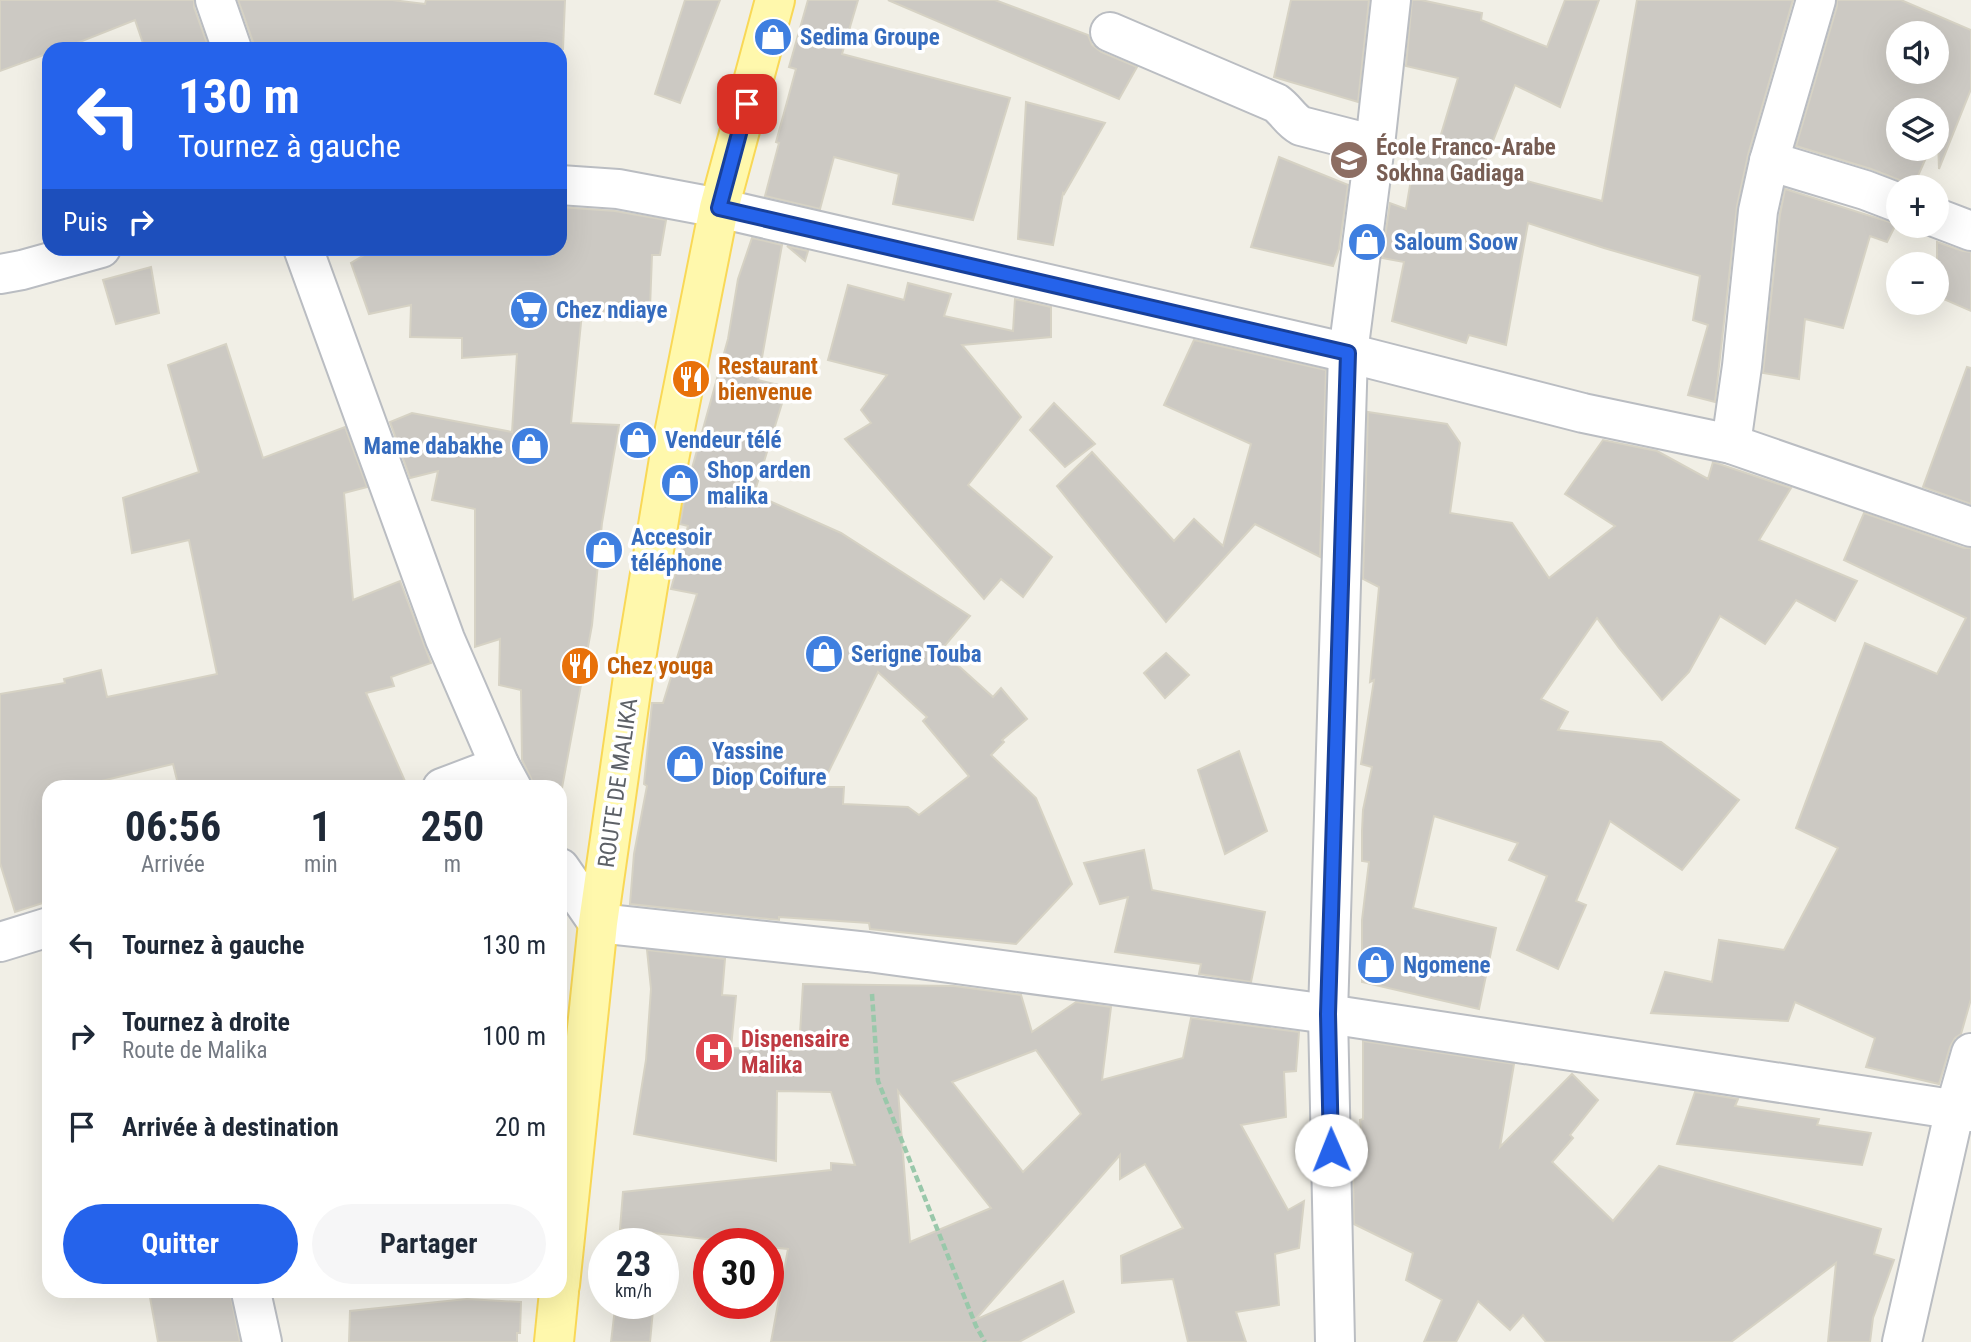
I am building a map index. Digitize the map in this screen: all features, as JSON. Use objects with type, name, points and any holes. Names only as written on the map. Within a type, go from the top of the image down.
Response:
[{"type":"main road","name":"ROUTE DE MALIKA","points":[[567,1218],[598,923],[633,677],[669,458],[719,208],[775,0]]},
{"type":"main road","points":[[554,1342],[558,1298]]},
{"type":"street","points":[[215,0],[230,42]]},
{"type":"street","points":[[1335,1342],[1328,1014],[1348,353],[1391,0]]},
{"type":"street","points":[[1731,444],[1756,225],[1769,161],[1816,0]]},
{"type":"street","points":[[1110,32],[1276,103],[1284,108],[1293,122],[1301,126],[1375,145]]},
{"type":"street","points":[[1769,161],[1886,198]]},
{"type":"street","points":[[567,185],[618,189],[719,208],[1348,353],[1583,413],[1731,444],[1971,527]]},
{"type":"street","points":[[1949,222],[1971,230]]},
{"type":"street","points":[[0,274],[72,256]]},
{"type":"street","points":[[306,256],[445,639],[506,777],[489,780]]},
{"type":"street","points":[[567,877],[598,923],[868,952],[1328,1014],[1963,1111]]},
{"type":"street","points":[[0,943],[42,929]]},
{"type":"street","points":[[1902,1342],[1963,1111],[1971,1053]]},
{"type":"street","points":[[252,1298],[262,1342]]},
{"type":"path","points":[[868,952],[878,1082],[976,1326],[985,1342]]},
{"type":"building","points":[[0,0],[194,0],[206,42],[143,42],[135,20],[80,42],[42,42],[42,56],[0,71]]},
{"type":"building","points":[[238,0],[392,0],[425,4],[426,0],[565,0],[563,42],[253,42]]},
{"type":"building","points":[[685,0],[720,0],[680,103],[655,94]]},
{"type":"building","points":[[808,0],[858,0],[842,54],[1010,98],[973,220],[893,204],[899,174],[834,157],[820,209],[765,196],[779,143],[776,142],[796,69],[789,67]]},
{"type":"building","points":[[888,0],[995,0],[1088,35],[1092,45],[1101,52],[1137,67],[1119,99]]},
{"type":"building","points":[[1291,0],[1369,0],[1358,102],[1274,77]]},
{"type":"building","points":[[1412,0],[1482,13],[1481,20],[1547,47],[1565,0],[1599,0],[1560,107],[1515,85],[1482,169],[1602,201],[1637,0],[1793,0],[1748,155],[1737,206],[1715,402],[1688,395],[1708,325],[1693,320],[1700,276],[1528,223],[1506,345],[1469,335],[1466,343],[1392,321],[1404,262],[1382,258],[1390,203],[1406,209],[1417,144],[1436,151],[1458,78],[1406,66]]},
{"type":"building","points":[[1837,0],[1901,0],[1971,30],[1971,89],[1949,144],[1949,98],[1886,98],[1886,161],[1925,161],[1918,175],[1886,175],[1796,146]]},
{"type":"building","points":[[1026,102],[1105,123],[1063,193],[1053,245],[1018,239]]},
{"type":"building","points":[[1279,157],[1348,185],[1339,249],[1333,266],[1251,247]]},
{"type":"building","points":[[1785,189],[1886,221],[1886,238],[1889,238],[1887,242],[1870,236],[1843,328],[1805,319],[1799,379],[1763,373]]},
{"type":"building","points":[[567,208],[615,211],[666,220],[660,255],[652,255],[650,308],[582,313],[571,423],[619,425],[602,523],[592,625],[563,780],[532,780],[522,760],[521,690],[499,685],[500,639],[475,647],[475,509],[432,500],[438,471],[410,478],[390,422],[412,413],[512,432],[517,354],[462,358],[462,338],[410,337],[411,305],[369,314],[351,263],[363,256],[567,256]]},
{"type":"building","points":[[752,238],[782,245],[758,380],[787,387],[754,494],[841,533],[970,616],[941,650],[993,697],[1001,688],[1027,719],[1002,740],[1004,742],[991,755],[1036,798],[1072,884],[1016,944],[870,929],[869,923],[779,917],[779,920],[630,904],[634,854],[647,786],[644,784],[652,703],[663,703],[697,594],[671,589],[688,526],[680,524],[686,490],[728,339],[738,279]],"holes":[[[878,672],[927,717],[923,721],[969,776],[919,815],[908,807],[843,804],[844,787],[821,787]]]},
{"type":"building","points":[[1937,242],[1971,252],[1971,311],[1949,301],[1949,252],[1937,252]]},
{"type":"building","points":[[787,246],[808,251],[805,261]]},
{"type":"building","points":[[151,267],[159,313],[116,324],[103,280]]},
{"type":"building","points":[[908,283],[951,294],[944,316],[1013,331],[1015,299],[1051,307],[1051,337],[962,345],[1021,417],[968,485],[1052,557],[1023,597],[1001,579],[984,599],[845,439],[871,423],[861,410],[887,375],[828,360],[848,285],[904,300]]},
{"type":"building","points":[[1194,340],[1326,370],[1320,557],[1255,524],[1166,622],[1057,486],[1092,452],[1174,541],[1194,519],[1223,546],[1251,444],[1164,405]]},
{"type":"building","points":[[226,344],[263,458],[345,427],[367,487],[344,493],[353,600],[400,581],[431,663],[391,677],[394,686],[366,693],[404,780],[177,780],[173,764],[106,780],[42,780],[42,903],[15,912],[0,863],[0,694],[65,683],[64,679],[101,670],[107,697],[217,674],[189,540],[132,553],[123,498],[199,472],[168,365]]},
{"type":"building","points":[[1967,367],[1971,368],[1971,504],[1923,487]]},
{"type":"building","points":[[1054,403],[1095,444],[1065,467],[1030,430]]},
{"type":"building","points":[[1368,412],[1447,424],[1460,443],[1450,513],[1512,523],[1549,578],[1615,526],[1565,494],[1603,440],[1657,451],[1708,479],[1713,462],[1791,488],[1759,540],[1857,581],[1835,621],[1796,600],[1765,644],[1720,616],[1689,672],[1662,700],[1597,618],[1541,699],[1568,712],[1558,730],[1661,742],[1739,800],[1682,870],[1610,821],[1576,901],[1586,905],[1558,969],[1517,950],[1547,876],[1509,860],[1518,843],[1434,816],[1413,908],[1496,928],[1479,1009],[1362,982],[1362,920],[1369,862],[1362,861],[1362,831],[1363,810],[1372,767],[1361,764],[1374,680],[1370,682],[1379,587],[1363,579]]},
{"type":"building","points":[[1864,513],[1964,548],[1971,548],[1971,999],[1961,1034],[1950,1047],[1939,1084],[1866,1067],[1875,1038],[1795,1002],[1788,1021],[1651,1013],[1665,972],[1712,982],[1719,940],[1784,950],[1838,848],[1796,828],[1865,643],[1937,674],[1966,618],[1844,560]]},
{"type":"building","points":[[1166,653],[1189,675],[1165,698],[1144,673]]},
{"type":"building","points":[[1239,751],[1267,831],[1225,854],[1198,770]]},
{"type":"building","points":[[1144,850],[1152,890],[1265,912],[1251,982],[1199,974],[1201,964],[1115,952],[1128,897],[1100,904],[1084,863]]},
{"type":"building","points":[[647,950],[725,959],[722,995],[736,996],[731,1048],[799,1050],[803,984],[954,986],[1021,995],[1032,1032],[1076,1002],[1111,1007],[1102,1080],[1183,1058],[1191,1018],[1299,1032],[1296,1071],[1284,1072],[1286,1117],[1241,1125],[1288,1210],[1304,1201],[1299,1248],[1275,1254],[1279,1305],[1236,1312],[1246,1342],[1188,1342],[1173,1279],[1122,1283],[1121,1256],[1183,1228],[1145,1164],[1120,1179],[1120,1155],[975,1320],[1063,1281],[1074,1312],[1019,1342],[771,1342],[775,1319],[784,1319],[784,1271],[788,1249],[784,1249],[784,1228],[693,1228],[693,1237],[679,1236],[679,1228],[620,1228],[623,1192],[831,1170],[831,1163],[855,1165],[831,1092],[777,1091],[776,1161],[634,1134],[646,1060],[651,989]],"holes":[[[1036,1050],[1081,1114],[1023,1172],[952,1082]],[[898,1091],[991,1208],[910,1242]]]},
{"type":"building","points":[[1363,1041],[1514,1064],[1500,1147],[1572,1074],[1598,1100],[1570,1135],[1573,1138],[1552,1162],[1613,1221],[1659,1166],[1881,1229],[1874,1254],[1894,1260],[1873,1318],[1870,1342],[1828,1342],[1836,1263],[1731,1342],[1546,1342],[1523,1315],[1510,1330],[1478,1301],[1456,1342],[1424,1342],[1442,1300],[1406,1280],[1413,1253],[1354,1224],[1353,1174],[1360,1170],[1360,1120],[1363,1119]]},
{"type":"building","points":[[1695,1092],[1738,1099],[1735,1106],[1819,1119],[1817,1125],[1871,1133],[1862,1165],[1677,1144]]},
{"type":"building","points":[[150,1298],[231,1298],[240,1342],[158,1342]]},
{"type":"building","points":[[467,1299],[521,1302],[517,1342],[349,1342],[350,1311]]},
{"type":"building","points":[[614,1319],[652,1319],[650,1342],[611,1342]]},
{"type":"place","name":"Sedima Groupe","points":[[773,37]]},
{"type":"place","name":"École Franco-Arabe Sokhna Gadiaga","points":[[1349,160]]},
{"type":"place","name":"Saloum Soow","points":[[1367,242]]},
{"type":"place","name":"Chez ndiaye","points":[[529,310]]},
{"type":"place","name":"Restaurant bienvenue","points":[[691,379]]},
{"type":"place","name":"Vendeur télé","points":[[638,440]]},
{"type":"place","name":"Mame dabakhe","points":[[530,446]]},
{"type":"place","name":"Shop arden malika","points":[[680,483]]},
{"type":"place","name":"Accesoir téléphone","points":[[604,550]]},
{"type":"place","name":"Serigne Touba","points":[[824,654]]},
{"type":"place","name":"Chez youga","points":[[580,666]]},
{"type":"place","name":"Yassine Diop Coifure","points":[[685,764]]},
{"type":"place","name":"Ngomene","points":[[1376,965]]},
{"type":"place","name":"Dispensaire Malika","points":[[714,1052]]},
{"type":"route","points":[[747,104],[719,208],[1348,353],[1328,1014],[1331,1150]]}]
